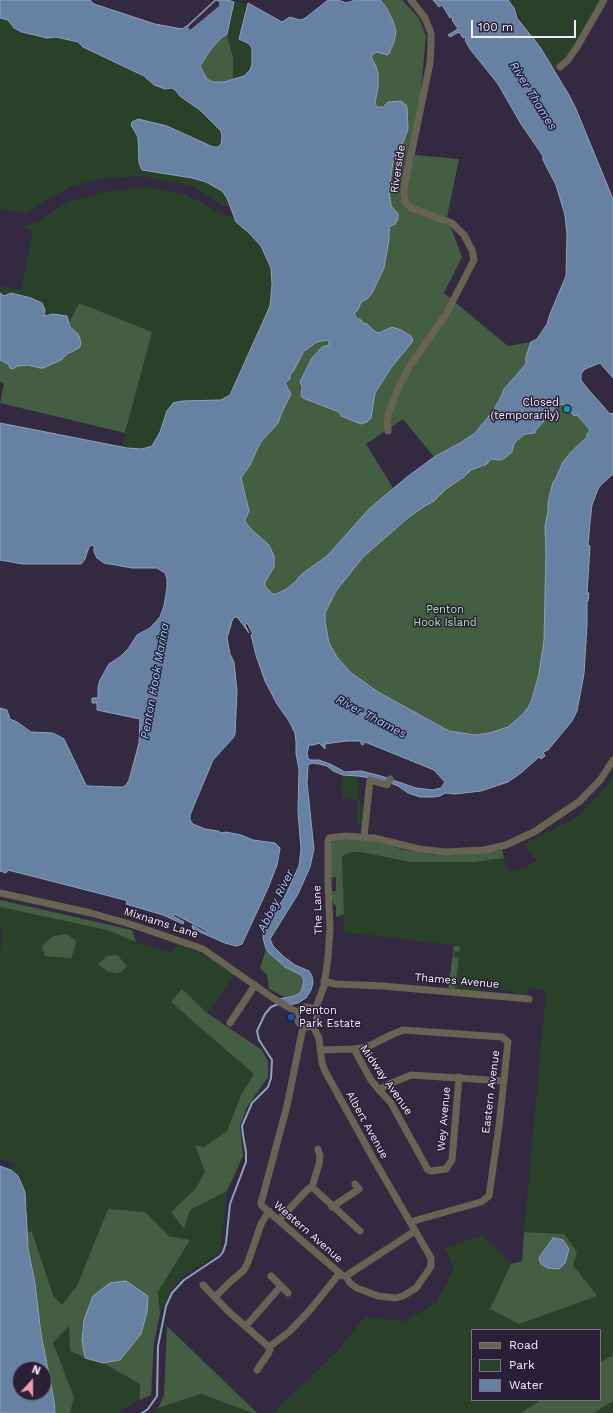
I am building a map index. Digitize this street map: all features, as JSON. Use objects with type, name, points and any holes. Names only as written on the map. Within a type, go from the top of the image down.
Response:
[{"type":"street","name":"Riverside","points":[[388,431],[388,412],[400,384],[410,366],[445,315],[474,260],[472,250],[464,235],[452,223],[411,208],[405,202],[404,192],[430,63],[431,46],[431,33],[425,18],[411,0]]},
{"type":"street","points":[[560,67],[568,60],[577,47],[604,0]]},
{"type":"street","points":[[390,781],[387,785],[385,785],[370,780],[364,837],[382,839],[419,849],[434,851],[473,851],[506,845],[534,832],[580,801],[601,779],[613,760]]},
{"type":"street","name":"The Lane","points":[[315,1010],[324,981],[330,934],[329,838],[346,836],[364,837]]},
{"type":"street","name":"Mixnams Lane","points":[[0,893],[133,924],[203,949],[273,998],[298,1013]]},
{"type":"street","name":"Thames Avenue","points":[[324,981],[336,984],[383,986],[529,999]]},
{"type":"street","points":[[230,1022],[255,985]]},
{"type":"street","points":[[307,1007],[315,1010],[318,1017],[317,1021],[313,1026],[307,1028],[303,1027],[298,1021],[298,1013],[300,1010],[307,1007]]},
{"type":"street","name":"Albert Avenue","points":[[313,1026],[317,1033],[322,1063],[325,1071],[373,1158],[415,1231],[429,1252],[431,1258],[431,1266],[416,1288],[409,1293],[396,1298],[378,1296],[357,1288],[343,1275]]},
{"type":"street","name":"Western Avenue","points":[[303,1027],[286,1113],[261,1203],[262,1206],[343,1275],[415,1231]]},
{"type":"street","name":"Eastern Avenue","points":[[354,1049],[367,1047],[404,1030],[502,1037],[508,1042],[489,1196],[481,1202],[410,1222]]},
{"type":"street","name":"Midway Avenue","points":[[320,1050],[354,1049],[371,1080],[392,1103],[428,1170],[431,1171]]},
{"type":"street","points":[[379,1090],[387,1084],[411,1075],[504,1081]]},
{"type":"street","name":"Wey Avenue","points":[[431,1171],[446,1169],[452,1160],[459,1077]]},
{"type":"street","points":[[279,1220],[308,1189],[312,1188],[319,1164],[320,1156],[318,1149]]},
{"type":"street","points":[[332,1207],[359,1190],[355,1184]]},
{"type":"street","points":[[312,1188],[360,1231]]},
{"type":"street","points":[[215,1297],[244,1270],[261,1224],[269,1211]]},
{"type":"street","points":[[257,1370],[268,1354],[270,1350],[269,1347],[290,1331],[343,1275]]},
{"type":"street","points":[[271,1276],[288,1293]]},
{"type":"street","points":[[203,1285],[269,1347]]},
{"type":"street","points":[[246,1326],[281,1286]]},
{"type":"green space","points":[[380,0],[402,0],[419,18],[426,36],[415,155],[459,159],[447,217],[462,257],[444,293],[508,346],[531,342],[526,357],[526,364],[504,389],[493,411],[475,433],[460,443],[434,457],[403,419],[366,444],[393,488],[370,508],[327,556],[302,574],[285,590],[272,594],[265,586],[265,582],[274,567],[274,556],[269,545],[246,523],[247,500],[241,478],[250,465],[260,443],[278,423],[291,394],[285,383],[293,372],[304,351],[317,342],[327,340],[330,341],[329,345],[322,347],[312,358],[300,382],[303,398],[339,412],[341,416],[351,419],[357,423],[371,418],[375,393],[391,368],[403,354],[379,333],[374,331],[367,324],[363,323],[354,313],[358,310],[361,302],[367,299],[384,268],[389,239],[388,227],[394,209],[391,206],[389,191],[393,161],[400,150],[407,108],[404,103],[386,103],[380,108],[375,103],[378,88],[376,66],[371,57],[377,52],[387,55],[389,54],[394,42],[396,31],[386,7]]},
{"type":"green space","points":[[508,0],[601,0],[574,46],[554,70]]},
{"type":"green space","points":[[234,2],[246,4],[239,39],[249,45],[253,51],[252,64],[248,73],[244,76],[233,79],[233,58],[227,34]]},
{"type":"green space","points":[[0,18],[8,20],[14,28],[47,38],[56,37],[78,42],[83,47],[144,76],[154,85],[165,89],[174,89],[181,97],[200,110],[221,131],[221,144],[218,147],[213,147],[167,126],[138,119],[132,128],[138,137],[140,168],[147,172],[170,174],[206,182],[222,191],[227,198],[230,207],[221,205],[192,186],[143,176],[99,179],[68,188],[25,213],[0,209]]},
{"type":"green space","points":[[227,34],[233,58],[233,79],[224,82],[213,82],[207,79],[200,66],[211,49],[222,37]]},
{"type":"green space","points":[[145,187],[185,195],[199,201],[223,215],[234,218],[236,222],[261,246],[271,268],[272,285],[270,306],[230,395],[221,400],[182,401],[167,411],[160,432],[152,446],[143,449],[122,447],[151,332],[79,303],[69,323],[67,316],[49,314],[44,316],[42,303],[31,298],[4,296],[0,293],[0,286],[21,290],[33,230],[22,227],[39,221],[68,202],[101,193]]},
{"type":"green space","points":[[79,303],[152,332],[125,433],[0,403],[4,384],[0,381],[0,360],[8,364],[10,368],[13,369],[17,366],[28,365],[40,368],[61,360],[79,348],[78,334],[70,327],[69,323]]},
{"type":"green space","name":"Penton Hook Island","points":[[560,405],[564,405],[577,415],[591,431],[563,462],[553,482],[548,503],[545,526],[546,553],[544,640],[539,674],[532,699],[523,714],[508,727],[490,733],[475,735],[449,731],[378,692],[350,672],[337,657],[329,643],[325,613],[336,591],[362,557],[409,517],[434,501],[446,489],[464,477],[471,470],[487,464],[491,459],[500,460],[505,458],[512,452],[516,441],[525,434],[535,433],[535,431]]},
{"type":"green space","points":[[343,775],[358,776],[359,802],[364,808],[363,828],[357,825],[357,799],[343,797],[341,783]]},
{"type":"green space","points":[[613,776],[613,1413],[273,1413],[339,1349],[365,1317],[405,1321],[436,1303],[454,1268],[445,1248],[483,1235],[511,1264],[490,1309],[573,1265],[564,1234],[524,1232],[546,990],[528,988],[528,997],[516,995],[515,991],[483,988],[479,993],[455,990],[459,958],[454,957],[454,951],[460,946],[344,932],[342,856],[352,852],[360,852],[410,862],[475,862],[504,858],[509,872],[526,867],[537,860],[523,844],[577,817],[609,784]]},
{"type":"green space","points":[[346,839],[375,841],[404,850],[435,855],[502,850],[504,858],[475,862],[410,862],[360,852],[352,852],[342,856],[344,914],[336,917],[336,906],[333,903],[331,891],[336,891],[336,877],[330,878],[329,847],[333,841]]},
{"type":"green space","points":[[0,900],[132,930],[136,942],[107,930],[0,907]]},
{"type":"green space","points":[[0,907],[107,930],[136,942],[172,953],[176,944],[201,954],[235,975],[207,1013],[182,989],[254,1074],[241,1095],[227,1131],[204,1147],[195,1145],[205,1172],[195,1189],[171,1212],[190,1210],[227,1191],[220,1252],[182,1277],[170,1292],[160,1314],[158,1292],[190,1240],[169,1236],[145,1212],[108,1209],[77,1286],[62,1306],[53,1295],[33,1231],[26,1233],[25,1199],[22,1183],[18,1176],[11,1170],[16,1163],[0,1159],[0,1021],[2,1015],[0,1014],[0,955],[2,929],[0,926]]},
{"type":"green space","points":[[67,934],[76,941],[71,958],[45,956],[42,946],[53,936]]},
{"type":"green space","points":[[454,946],[460,946],[459,952],[454,951],[454,957],[459,958],[455,990],[448,990]]},
{"type":"green space","points":[[266,949],[285,967],[301,975],[304,980],[300,993],[294,996],[284,997],[269,989],[267,975],[260,968]]},
{"type":"green space","points":[[117,955],[127,966],[121,972],[116,973],[107,971],[98,964],[107,956]]},
{"type":"green space","points":[[182,989],[207,1013],[262,1050],[268,1061],[268,1077],[247,1107],[240,1126],[243,1156],[227,1191],[190,1210],[184,1229],[171,1212],[195,1189],[205,1172],[195,1145],[204,1147],[227,1131],[241,1095],[254,1074],[171,1002]]},
{"type":"green space","points":[[108,1209],[145,1212],[169,1236],[190,1240],[158,1292],[160,1314],[154,1343],[151,1395],[140,1400],[140,1384],[103,1363],[120,1360],[141,1334],[82,1341],[85,1358],[70,1351],[69,1326],[53,1343],[74,1397],[70,1413],[55,1413],[52,1389],[52,1361],[46,1361],[26,1233],[32,1231],[53,1295],[62,1305],[77,1286]]},
{"type":"green space","points":[[524,1232],[564,1234],[577,1252],[573,1265],[597,1296],[519,1324],[490,1309],[511,1264],[522,1261]]},
{"type":"green space","points":[[69,1326],[70,1351],[85,1358],[103,1363],[141,1384],[140,1400],[122,1409],[120,1413],[70,1413],[74,1397],[53,1344]]},
{"type":"green space","points":[[167,1326],[257,1413],[253,1413],[201,1394],[158,1408],[164,1396]]},
{"type":"green space","points":[[613,1355],[613,1401],[594,1413],[521,1413],[539,1401],[601,1401],[601,1362]]},
{"type":"green space","points":[[201,1394],[253,1413],[152,1413],[158,1408]]},
{"type":"water","points":[[0,0],[90,0],[94,4],[155,24],[182,29],[215,0],[228,0],[234,2],[227,34],[222,37],[211,49],[200,66],[207,79],[213,82],[224,82],[244,76],[250,70],[252,64],[252,48],[249,44],[239,39],[248,3],[282,22],[290,17],[300,20],[304,19],[328,0],[338,0],[346,3],[356,0],[380,0],[386,7],[393,21],[396,31],[394,42],[389,54],[387,55],[377,52],[371,57],[378,74],[378,88],[375,103],[377,107],[383,107],[388,102],[401,101],[407,108],[408,129],[400,150],[393,161],[389,191],[391,206],[398,214],[398,219],[395,224],[389,227],[389,239],[384,268],[372,293],[367,299],[361,302],[358,310],[354,313],[357,318],[363,323],[367,324],[374,331],[379,333],[392,327],[411,336],[413,341],[391,368],[375,393],[371,418],[367,422],[361,424],[341,416],[339,412],[301,396],[302,387],[300,382],[312,358],[322,347],[329,345],[329,341],[317,342],[304,351],[290,375],[290,379],[285,383],[291,394],[278,423],[260,443],[250,465],[241,478],[249,511],[245,520],[246,523],[269,545],[274,556],[274,567],[265,582],[265,586],[272,594],[285,590],[302,574],[327,556],[370,508],[407,477],[434,457],[475,433],[493,411],[504,389],[526,364],[526,357],[531,342],[537,339],[547,324],[566,276],[567,235],[565,215],[556,185],[543,160],[543,156],[521,124],[498,84],[470,49],[465,37],[463,38],[459,32],[450,37],[448,35],[458,29],[452,20],[452,17],[450,18],[442,5],[439,7],[433,0],[508,0],[514,8],[517,18],[540,47],[569,95],[613,199],[613,378],[600,363],[585,369],[581,374],[581,380],[587,388],[610,414],[613,413],[613,474],[598,489],[592,505],[588,545],[590,546],[587,593],[589,593],[587,601],[584,674],[577,711],[572,721],[548,750],[543,752],[545,756],[541,759],[539,757],[508,782],[481,791],[455,794],[445,793],[440,796],[420,797],[408,793],[398,786],[386,781],[343,775],[333,771],[327,766],[319,764],[312,763],[308,765],[307,783],[314,849],[310,867],[298,894],[270,939],[273,946],[283,956],[295,965],[309,971],[312,976],[313,983],[311,990],[306,998],[298,1003],[289,1005],[279,999],[294,996],[300,993],[304,980],[301,975],[285,967],[269,953],[266,949],[263,938],[263,933],[266,926],[284,898],[299,866],[301,849],[298,812],[299,769],[296,754],[295,733],[265,681],[256,655],[251,635],[253,634],[247,623],[245,625],[249,633],[236,617],[233,618],[227,638],[230,654],[234,662],[237,691],[235,734],[213,760],[190,815],[190,820],[193,824],[205,829],[241,835],[253,840],[275,843],[280,848],[277,865],[268,888],[242,944],[236,946],[225,943],[193,929],[192,925],[206,933],[207,931],[174,914],[173,916],[184,922],[183,924],[163,915],[126,904],[127,902],[125,900],[8,870],[6,873],[0,871],[0,708],[7,710],[10,719],[31,732],[53,733],[64,739],[86,785],[123,787],[126,785],[129,780],[139,743],[140,719],[97,710],[97,703],[92,703],[92,698],[98,698],[98,687],[100,680],[109,664],[128,649],[137,635],[150,628],[160,617],[164,606],[167,579],[165,573],[157,568],[132,568],[104,563],[97,558],[94,552],[94,546],[92,545],[89,547],[85,559],[81,564],[23,564],[0,560],[0,423],[127,448],[142,449],[152,446],[160,432],[167,411],[173,403],[182,401],[221,400],[230,395],[270,306],[272,285],[271,268],[261,246],[236,222],[227,198],[222,191],[206,182],[192,178],[142,170],[139,163],[138,137],[131,125],[132,122],[138,119],[167,126],[213,147],[218,147],[221,144],[221,131],[200,110],[181,97],[174,89],[165,89],[154,85],[144,76],[83,47],[78,42],[56,37],[47,38],[22,32],[14,28],[8,20],[0,18]],"holes":[[[562,404],[569,409],[574,416],[577,415],[590,430],[587,437],[563,462],[553,482],[548,503],[545,526],[546,553],[544,640],[539,674],[532,699],[523,714],[508,727],[490,733],[475,735],[449,731],[378,692],[350,672],[337,657],[329,643],[325,613],[336,591],[363,557],[409,517],[434,501],[446,489],[464,477],[471,470],[487,464],[491,459],[500,460],[505,458],[512,452],[516,441],[525,434],[535,433],[535,431],[559,405]],[[346,741],[361,741],[361,744],[363,745],[365,742],[434,770],[445,782],[441,788],[433,790],[416,788],[361,771],[345,772],[330,764],[319,760],[310,760],[308,758],[307,753],[309,745],[319,743],[325,749],[325,744]]]},
{"type":"water","points":[[0,293],[4,296],[11,293],[31,298],[42,303],[45,310],[44,316],[53,314],[67,316],[70,327],[78,334],[80,339],[81,344],[79,348],[61,360],[43,368],[28,365],[17,366],[13,369],[10,368],[8,364],[0,360]]},
{"type":"water","points":[[0,1166],[11,1170],[18,1176],[25,1192],[28,1248],[46,1361],[12,1361],[12,1401],[52,1401],[52,1390],[55,1413],[0,1413]]},
{"type":"water","points":[[553,1238],[563,1240],[569,1249],[565,1263],[559,1269],[548,1268],[541,1264],[539,1258]]},
{"type":"water","points":[[126,1281],[148,1296],[147,1312],[141,1334],[120,1360],[103,1363],[85,1358],[82,1341],[84,1320],[93,1296],[110,1283]]},
{"type":"pier","points":[[216,1],[219,2],[219,6],[190,30],[188,27]]},
{"type":"waterway","name":"Abbey River","points":[[142,1413],[148,1409],[157,1396],[158,1346],[166,1306],[172,1293],[184,1280],[220,1256],[226,1243],[230,1204],[246,1162],[242,1126],[252,1103],[268,1087],[271,1078],[272,1060],[259,1040],[257,1031],[265,1014],[271,1007],[278,1004]]},
{"type":"place","name":"Closed (temporarily)","points":[[567,409]]},
{"type":"place","name":"Penton Park Estate","points":[[291,1017]]},
{"type":"water label","name":"River Thames","points":[[533,96]]},
{"type":"water label","name":"Penton Hook Marina","points":[[155,681]]},
{"type":"water label","name":"River Thames","points":[[371,717]]}]
